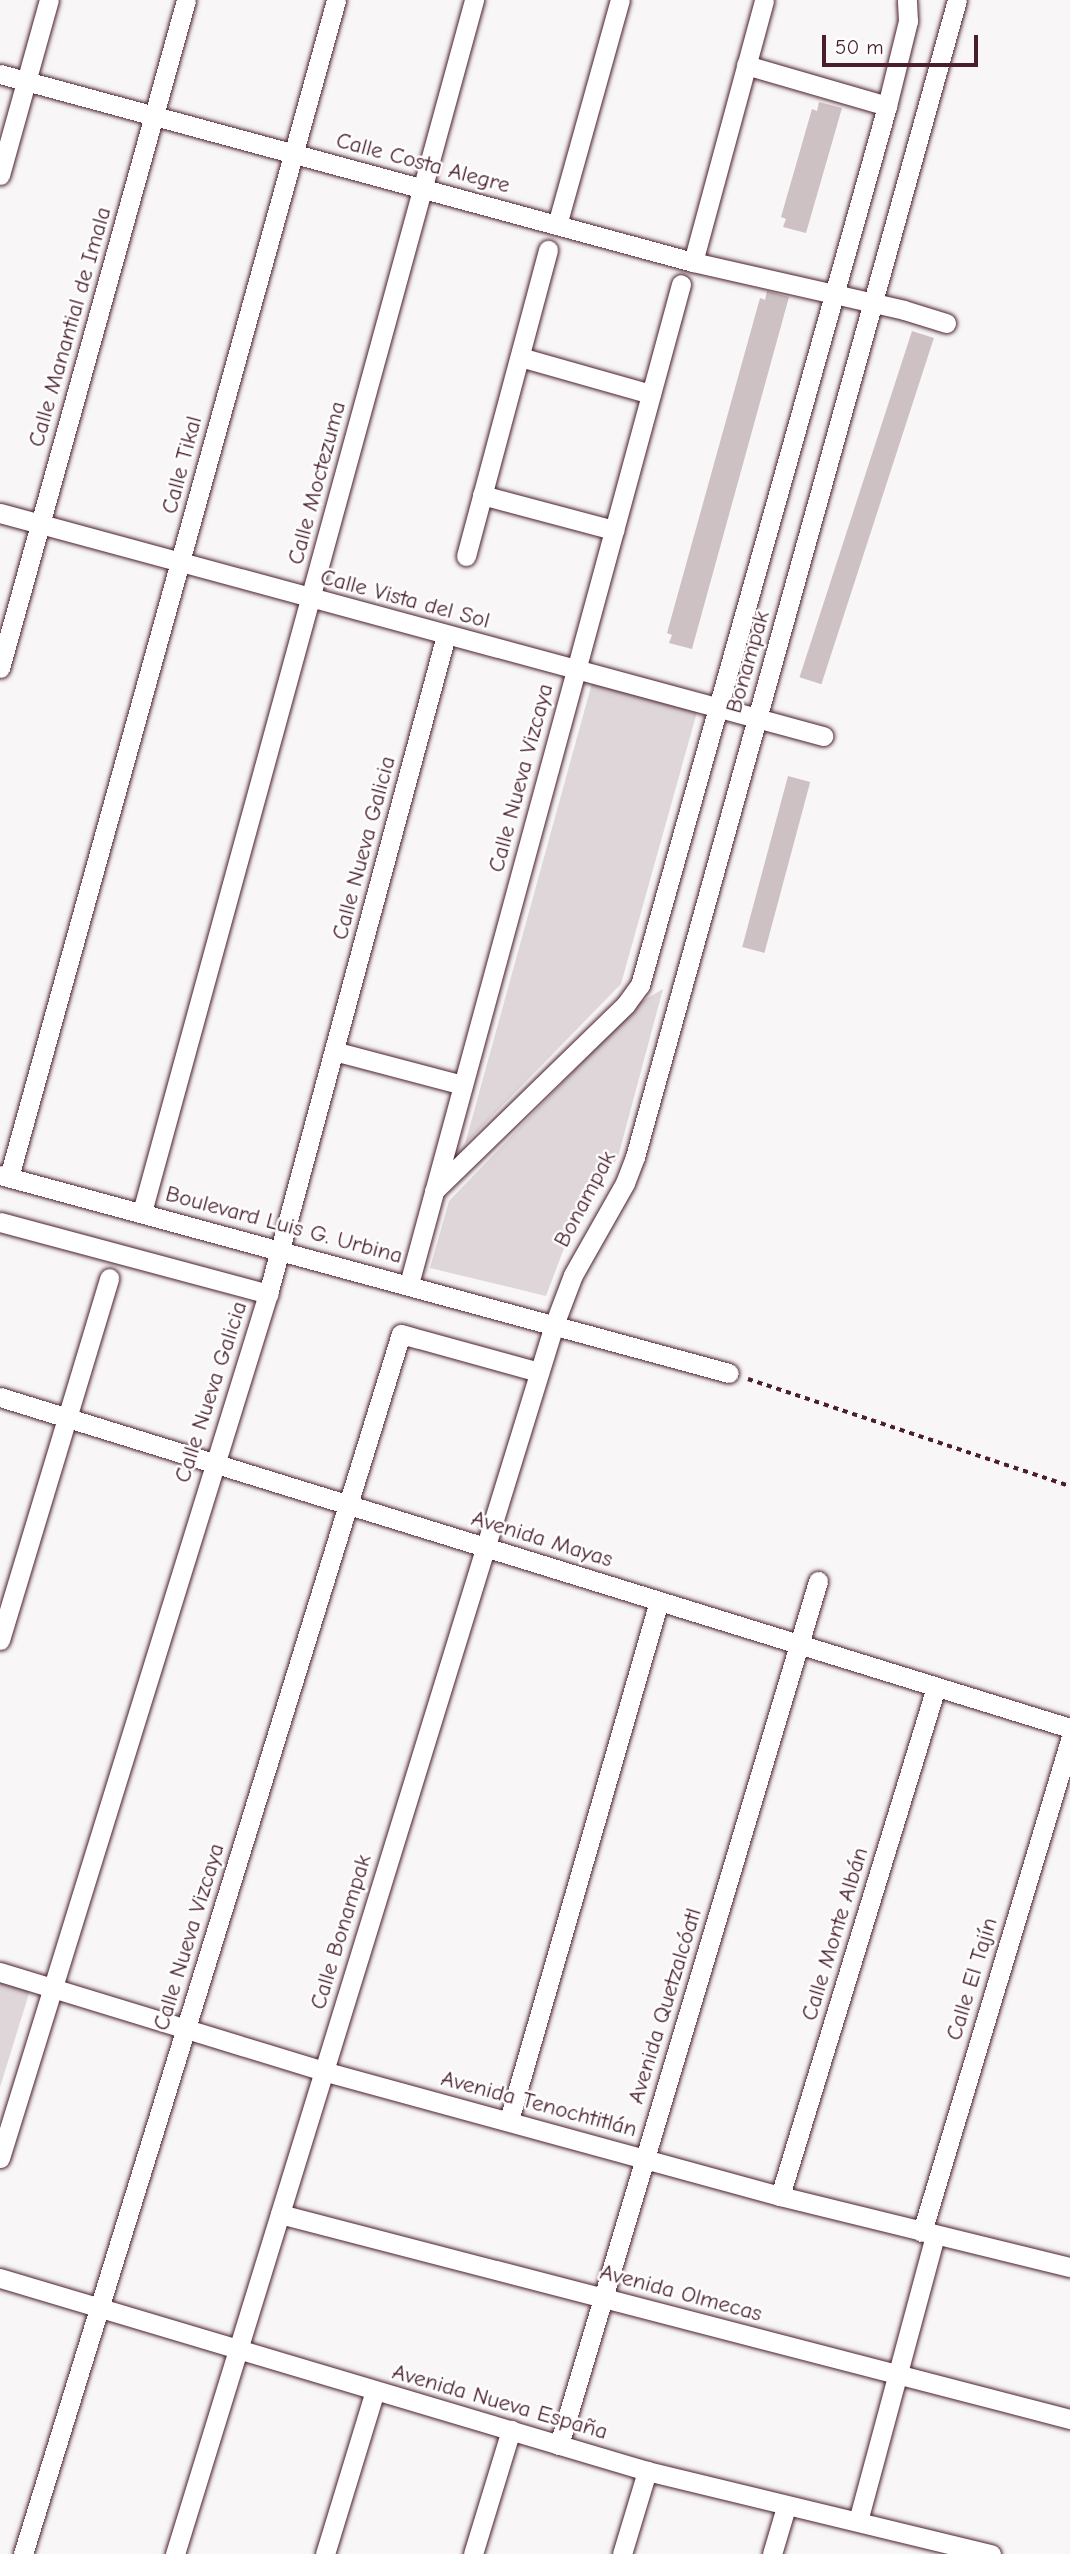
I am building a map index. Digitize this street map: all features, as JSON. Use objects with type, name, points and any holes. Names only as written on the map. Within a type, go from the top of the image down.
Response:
[{"type":"street","points":[[0,176],[49,0]]},
{"type":"street","name":"Calle Manantial de Imala","points":[[0,668],[186,0]]},
{"type":"street","name":"Calle Tikal","points":[[5,1176],[76,942],[336,0]]},
{"type":"street","name":"Calle Moctezuma","points":[[142,1212],[474,0]]},
{"type":"street","points":[[556,225],[620,0]]},
{"type":"street","points":[[693,262],[764,0]]},
{"type":"street","name":"Bonampak","points":[[434,1191],[616,1013],[640,985],[887,106],[908,21],[907,0]]},
{"type":"street","name":"Bonampak","points":[[554,1325],[573,1275],[625,1183],[635,1157],[957,0]]},
{"type":"street","points":[[746,65],[887,106]]},
{"type":"street","name":"Calle Costa Alegre","points":[[0,74],[693,262],[873,303],[946,323]]},
{"type":"street","points":[[466,556],[548,250]]},
{"type":"street","name":"Calle Nueva Vizcaya","points":[[409,1284],[681,284]]},
{"type":"street","points":[[520,357],[651,394]]},
{"type":"street","points":[[482,495],[614,530]]},
{"type":"street","name":"Calle Vista del Sol","points":[[0,513],[823,737]]},
{"type":"street","name":"Calle Nueva Galicia","points":[[0,2158],[268,1294],[446,635]]},
{"type":"street","points":[[334,1051],[463,1086]]},
{"type":"street","name":"Boulevard Luis G. Urbina","points":[[5,1176],[729,1373]]},
{"type":"street","points":[[0,1222],[268,1294]]},
{"type":"street","points":[[0,1640],[109,1278]]},
{"type":"street","name":"Calle Bonampak","points":[[175,2554],[554,1325]]},
{"type":"street","name":"Calle Nueva Vizcaya","points":[[23,2554],[401,1334],[539,1372]]},
{"type":"street","name":"Avenida Mayas","points":[[0,1397],[1070,1728]]},
{"type":"street","name":"Avenida Quetzalcóatl","points":[[559,2445],[818,1581]]},
{"type":"street","points":[[509,2120],[659,1601]]},
{"type":"street","name":"Calle Monte Albán","points":[[780,2196],[936,1686]]},
{"type":"street","name":"Calle El Tajín","points":[[858,2521],[898,2374],[928,2233],[1070,1741]]},
{"type":"street","name":"Avenida Tenochtitlán","points":[[0,1972],[323,2071],[780,2196],[1070,2267]]},
{"type":"street","name":"Avenida Olmecas","points":[[280,2214],[1070,2419]]},
{"type":"street","name":"Avenida Nueva España","points":[[0,2278],[647,2471],[786,2507],[858,2521],[991,2554]]},
{"type":"street","points":[[326,2554],[375,2390]]},
{"type":"street","points":[[473,2554],[511,2430]]},
{"type":"street","points":[[622,2554],[647,2471]]},
{"type":"street","points":[[772,2554],[786,2507]]},
{"type":"path","points":[[729,1373],[1070,1486]]},
{"type":"shaded area","points":[[592,683],[697,712],[621,984],[465,1144]]},
{"type":"shaded area","points":[[663,989],[618,1157],[571,1230],[546,1296],[430,1268],[449,1201],[639,1003]]},
{"type":"shaded area","points":[[0,1978],[31,1987],[0,2087]]},
{"type":"building","points":[[819,102],[842,108],[806,233],[783,227],[786,219],[781,217],[812,109],[817,111]]},
{"type":"building","points":[[767,291],[789,297],[692,649],[669,643],[672,635],[667,633],[760,298],[765,300]]},
{"type":"building","points":[[912,331],[934,338],[821,684],[800,677]]},
{"type":"building","points":[[788,776],[810,782],[764,953],[742,947]]}]
